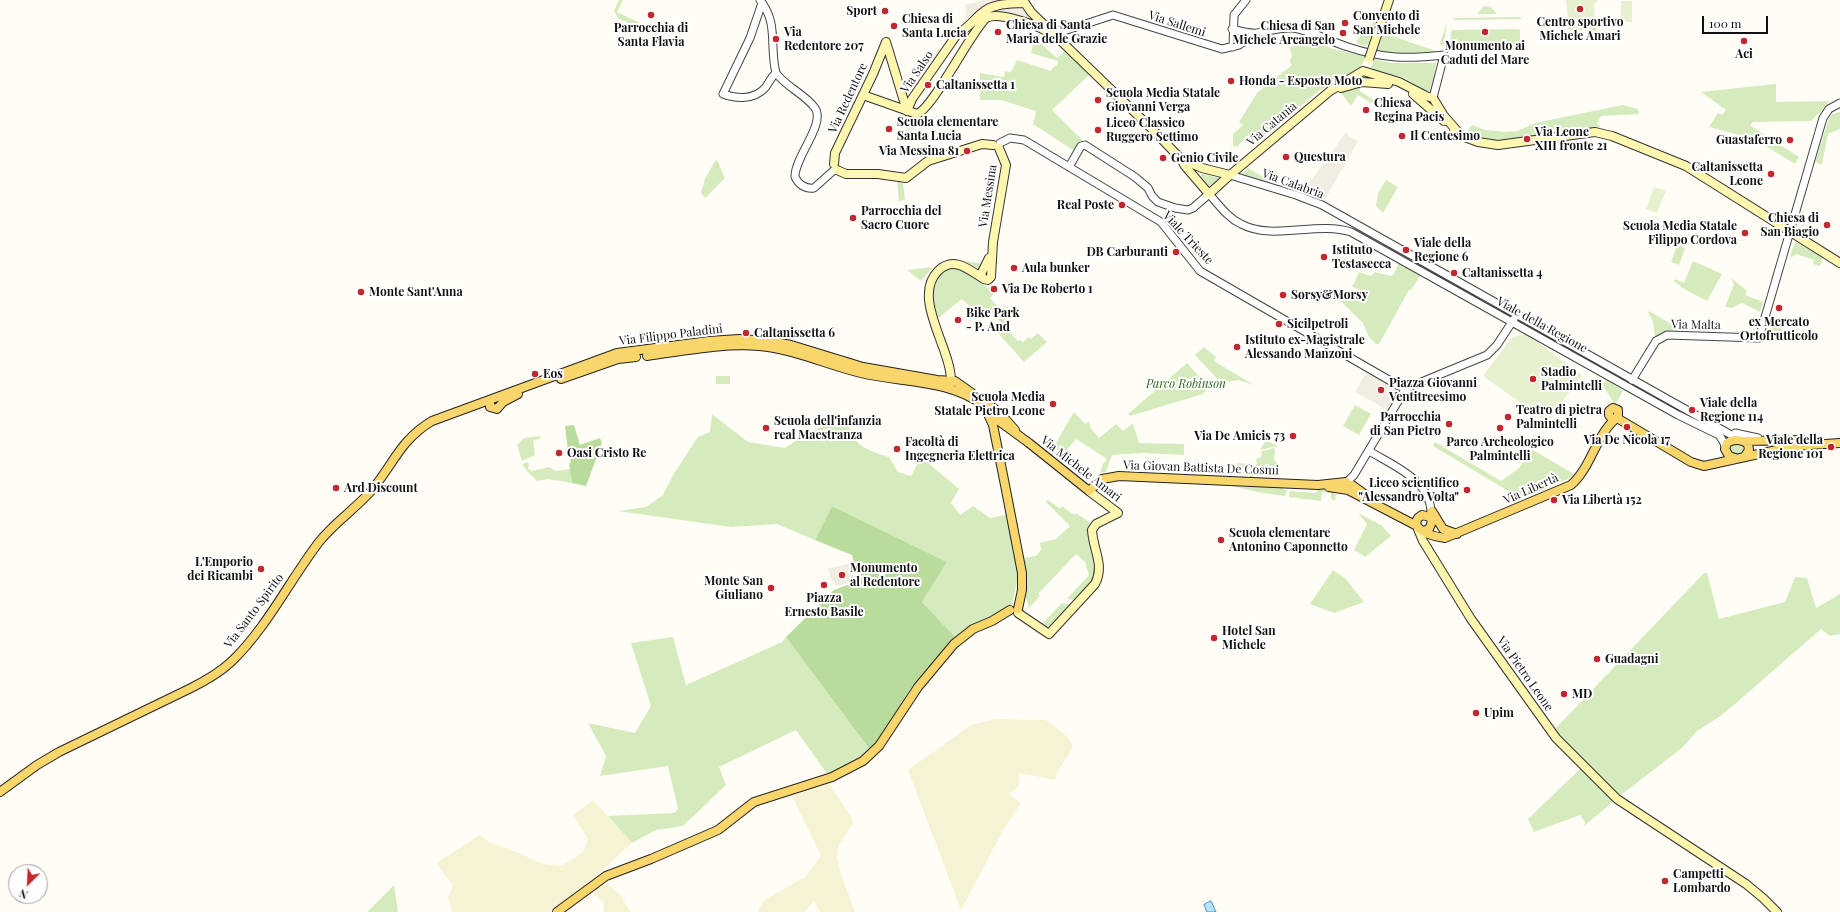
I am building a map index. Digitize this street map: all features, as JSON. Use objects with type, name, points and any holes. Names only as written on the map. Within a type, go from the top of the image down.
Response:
[{"type":"main road","points":[[1364,82],[1358,78],[1364,72],[1389,0]]},
{"type":"main road","points":[[1023,1],[1031,12],[1181,159],[1202,168],[1230,175]]},
{"type":"main road","name":"Via Salso","points":[[907,111],[912,99],[958,32],[965,30],[982,12],[998,5],[1023,1]]},
{"type":"main road","points":[[1026,23],[1031,20],[1031,12]]},
{"type":"main road","points":[[863,95],[917,114],[922,111],[986,18],[989,16],[999,16],[1038,26],[1056,37]]},
{"type":"main road","name":"Via Redentore","points":[[835,169],[835,153],[863,95],[886,42],[907,111]]},
{"type":"main road","points":[[1364,72],[1399,82],[1430,101],[1458,132],[1478,142],[1498,145],[1595,132],[1608,134],[1686,166],[1840,263]]},
{"type":"main road","name":"Via Catania","points":[[1210,194],[1230,175],[1330,91],[1364,72]]},
{"type":"main road","points":[[1330,91],[1364,82],[1384,83],[1396,85],[1430,101]]},
{"type":"main road","points":[[835,169],[846,174],[878,174],[906,178],[928,161],[982,144],[998,145]]},
{"type":"main road","name":"Via Messina","points":[[953,384],[950,366],[931,309],[928,290],[933,277],[945,265],[954,263],[966,269],[985,273],[992,249],[1006,165],[998,145]]},
{"type":"main road","points":[[1181,159],[1184,166],[1210,194]]},
{"type":"main road","points":[[1194,177],[1197,171],[1202,168]]},
{"type":"main road","name":"Via Filippo Paladini","points":[[466,409],[492,402],[617,353],[739,339],[770,341],[863,367],[953,384]]},
{"type":"main road","name":"Via Filippo Paladini","points":[[492,402],[498,399],[500,404],[510,398],[618,359],[720,346],[767,347],[790,352],[861,373],[953,384]]},
{"type":"main road","points":[[953,384],[982,405]]},
{"type":"main road","name":"Via Michele Amari","points":[[953,384],[972,393],[999,412],[1010,428],[1118,513],[1096,524],[1092,530],[1100,567],[1094,584],[1049,634],[1015,611]]},
{"type":"main road","points":[[557,912],[606,876],[651,859],[718,830],[754,802],[832,777],[863,761],[879,746],[918,687],[954,644],[972,629],[992,621],[999,621],[1015,611],[1022,573],[995,437],[994,422],[972,393]]},
{"type":"main road","name":"Via Santo Spirito","points":[[0,792],[37,765],[59,752],[211,678],[231,662],[262,626],[320,542],[371,491],[408,439],[432,421],[466,409]]},
{"type":"main road","points":[[1615,416],[1630,421],[1697,460],[1711,461],[1722,458],[1732,440],[1770,441],[1840,438]]},
{"type":"main road","points":[[1615,416],[1698,465],[1708,466],[1735,458],[1795,446],[1840,443]]},
{"type":"main road","name":"Via Libertà","points":[[1348,486],[1425,534],[1445,538],[1570,484],[1579,476],[1596,445],[1615,416]]},
{"type":"main road","points":[[994,422],[1001,418],[1010,428],[999,431],[995,437]]},
{"type":"main road","points":[[1743,441],[1748,444],[1749,448],[1745,456]]},
{"type":"main road","points":[[1726,449],[1731,457],[1735,458]]},
{"type":"main road","name":"Via Giovan Battista De Cosmi","points":[[1089,491],[1102,479],[1119,476],[1348,486]]},
{"type":"main road","points":[[1348,486],[1402,515],[1425,515],[1431,517],[1442,531],[1448,534],[1457,534]]},
{"type":"main road","points":[[1419,516],[1416,522],[1425,534],[1432,525],[1431,517]]},
{"type":"main road","name":"Via Pietro Leone","points":[[1425,534],[1471,619],[1552,733],[1617,798],[1746,884],[1777,912]]},
{"type":"street","points":[[1233,47],[1232,29],[1234,15],[1246,0]]},
{"type":"street","points":[[761,1],[771,19],[776,72],[765,88],[755,95],[735,98],[723,94],[747,46],[761,1]]},
{"type":"street","name":"Via Sallemi","points":[[1043,23],[1056,30],[1064,31],[1104,16],[1113,15],[1218,49],[1242,44],[1258,33]]},
{"type":"street","name":"Via Sallemi","points":[[1232,29],[1247,33],[1258,33],[1282,28],[1303,30],[1349,48],[1393,58],[1444,55],[1430,101]]},
{"type":"street","name":"Via Redentore","points":[[776,72],[814,106],[818,114],[817,123],[796,168],[796,180],[806,188],[814,188],[835,169]]},
{"type":"street","points":[[1790,231],[1823,118],[1829,109],[1840,103]]},
{"type":"street","name":"Viale Trieste","points":[[998,145],[1010,138],[1020,138],[1161,222],[1200,270],[1404,389]]},
{"type":"street","points":[[1069,167],[1081,146],[1085,145],[1135,177],[1148,188],[1152,196],[1158,202],[1175,208],[1188,210],[1193,208],[1210,194],[1231,218],[1249,228],[1266,230],[1343,229],[1348,226],[1347,221]]},
{"type":"street","name":"Via Calabria","points":[[1230,175],[1296,195],[1322,205],[1347,221]]},
{"type":"street","name":"Viale della Regione","points":[[1347,221],[1743,441]]},
{"type":"street","points":[[1353,234],[1353,229],[1356,226]]},
{"type":"street","name":"Viale della Regione","points":[[1343,229],[1678,415],[1719,435],[1724,440],[1726,449]]},
{"type":"street","name":"Via Malta","points":[[1632,380],[1656,341],[1667,335],[1759,338],[1790,231]]},
{"type":"street","points":[[1348,486],[1404,389],[1487,355],[1497,345],[1516,316]]},
{"type":"street","points":[[1722,430],[1770,441]]},
{"type":"street","points":[[1369,451],[1413,478],[1422,486],[1429,503],[1431,517]]},
{"type":"shaded area","points":[[984,0],[1017,0],[1029,18],[999,12],[991,13],[977,23],[967,37],[962,34],[966,13],[965,5]]},
{"type":"shaded area","points":[[938,48],[949,52],[911,108],[923,117],[915,128],[920,140],[910,143],[902,118],[905,104],[926,59],[933,61]]},
{"type":"shaded area","points":[[1346,132],[1349,137],[1358,141],[1327,196],[1324,206],[1302,198],[1303,192]]},
{"type":"shaded area","name":"Piazza Giovanni Ventitreesimo","points":[[1368,369],[1412,394],[1402,402],[1396,415],[1355,392]]},
{"type":"shaded area","name":"Piazza Ernesto Basile","points":[[847,564],[853,568],[854,578],[849,583],[836,586],[827,569]]},
{"type":"shaded area","points":[[996,719],[1046,720],[1068,737],[1072,744],[1072,749],[1057,773],[1055,780],[1019,773],[1019,786],[1009,794],[1021,803],[1004,829],[961,910],[908,770],[971,725]]},
{"type":"shaded area","points":[[830,782],[832,788],[850,815],[853,823],[839,845],[837,857],[840,871],[855,912],[820,912],[814,901],[805,912],[757,912],[764,900],[805,877],[821,856],[792,796]]},
{"type":"shaded area","points":[[593,800],[632,843],[572,898],[551,912],[452,912],[448,897],[453,886],[436,863],[480,835],[489,842],[543,864],[561,866],[583,852],[588,839],[573,815]]},
{"type":"shaded area","points":[[607,883],[621,896],[631,912],[604,912],[603,902],[594,895],[595,890]]},
{"type":"green space","points":[[619,0],[623,0],[617,12],[663,34],[661,38],[618,18],[614,11]]},
{"type":"green space","name":"Centro sportivo Michele Amari","points":[[1566,0],[1597,0],[1597,3],[1594,3],[1595,19],[1568,20]]},
{"type":"green space","points":[[1621,1],[1632,1],[1632,22],[1621,22]]},
{"type":"green space","points":[[1484,6],[1491,7],[1497,14],[1477,14]]},
{"type":"green space","points":[[1379,16],[1369,45],[1363,46],[1358,44],[1356,41]]},
{"type":"green space","points":[[1521,17],[1521,19],[1454,20],[1454,18]]},
{"type":"green space","points":[[1596,19],[1597,29],[1595,31],[1568,29],[1568,20]]},
{"type":"green space","points":[[1447,22],[1444,46],[1440,44]]},
{"type":"green space","points":[[1453,30],[1520,30],[1520,48],[1518,50],[1450,49],[1451,31]]},
{"type":"green space","points":[[1044,34],[1045,35],[1039,42],[1057,58],[1065,51],[1089,75],[1052,110],[1083,141],[1076,152],[1033,124],[1036,111],[1001,100],[980,100],[980,73],[1004,77],[1005,71],[1011,72],[1017,60],[1051,71],[1054,66],[1057,66],[1058,61],[1031,53],[1035,35],[1041,37]]},
{"type":"green space","points":[[1386,34],[1436,52],[1398,54],[1377,50],[1382,36]]},
{"type":"green space","points":[[1322,40],[1324,40],[1330,48],[1366,57],[1360,68],[1319,91],[1257,142],[1250,134],[1237,147],[1233,146],[1233,134],[1243,125],[1239,122],[1257,93],[1292,65],[1290,62],[1292,55],[1289,47],[1295,46],[1296,42],[1311,47],[1312,43],[1320,46]]},
{"type":"green space","points":[[1374,59],[1391,63],[1436,63],[1431,91],[1426,92],[1405,78],[1373,70],[1371,68]]},
{"type":"green space","points":[[1776,84],[1776,102],[1828,101],[1827,105],[1811,121],[1752,122],[1751,126],[1799,157],[1795,164],[1754,139],[1709,127],[1718,113],[1722,115],[1726,110],[1701,92]]},
{"type":"green space","points":[[1360,87],[1360,91],[1384,107],[1381,109],[1358,95],[1351,106],[1341,93]]},
{"type":"green space","points":[[1623,105],[1638,109],[1639,114],[1601,116],[1597,124],[1600,126],[1599,129],[1508,140],[1489,139],[1475,136],[1468,130],[1472,125],[1485,130],[1506,132],[1518,131],[1535,123]]},
{"type":"green space","points":[[1840,112],[1840,129],[1828,134],[1822,165],[1815,162],[1829,118],[1832,114]]},
{"type":"green space","points":[[717,160],[725,178],[705,198],[701,193],[705,179]]},
{"type":"green space","points":[[1248,168],[1271,182],[1270,183],[1241,174]]},
{"type":"green space","points":[[1201,174],[1220,178],[1210,187],[1201,177]]},
{"type":"green space","points":[[1386,180],[1398,187],[1383,213],[1376,206],[1378,193]]},
{"type":"green space","points":[[897,181],[903,183],[905,200],[899,201]]},
{"type":"green space","points":[[1654,187],[1666,191],[1657,213],[1646,209]]},
{"type":"green space","points":[[1356,226],[1509,311],[1505,318],[1353,234],[1353,229]]},
{"type":"green space","points":[[1182,239],[1204,252],[1205,254],[1201,261]]},
{"type":"green space","points":[[1795,242],[1823,257],[1820,266],[1813,264],[1814,260],[1796,254],[1792,257],[1790,256]]},
{"type":"green space","points":[[1678,243],[1685,249],[1679,265],[1671,262]]},
{"type":"green space","points":[[958,260],[985,264],[978,268]]},
{"type":"green space","points":[[1693,261],[1722,274],[1707,301],[1684,289],[1674,281],[1675,279],[1684,283]]},
{"type":"green space","points":[[1399,262],[1421,275],[1411,290],[1409,290],[1379,344],[1376,344],[1369,337],[1363,323],[1334,295],[1336,291],[1346,292],[1363,301],[1367,292],[1352,287],[1359,272],[1371,276],[1375,272],[1391,276],[1394,274]]},
{"type":"green space","points":[[933,267],[921,281],[907,270]]},
{"type":"green space","points":[[956,268],[982,282],[994,294],[990,298],[1002,311],[1007,306],[1013,313],[1006,319],[1007,321],[1003,325],[1018,341],[1020,340],[1023,342],[1029,337],[1031,339],[1038,333],[1047,342],[1024,362],[997,332],[1001,322],[992,313],[984,319],[962,299],[937,319],[934,303],[934,287],[936,280],[940,274],[947,270]]},
{"type":"green space","points":[[1731,278],[1747,291],[1745,295],[1763,302],[1760,312],[1742,303],[1732,308],[1725,307],[1734,284]]},
{"type":"green space","points":[[1649,311],[1681,330],[1655,336],[1653,321],[1648,313]]},
{"type":"green space","points":[[1770,322],[1787,332],[1767,331]]},
{"type":"green space","name":"Stadio Palmintelli","points":[[1528,335],[1582,375],[1547,422],[1483,376],[1512,337]]},
{"type":"green space","points":[[1204,347],[1216,357],[1214,361],[1254,385],[1238,380],[1221,383],[1195,355]]},
{"type":"green space","name":"Parco Robinson","points":[[1187,363],[1209,388],[1203,394],[1130,416],[1128,414]]},
{"type":"green space","points":[[716,376],[730,376],[730,384],[716,384]]},
{"type":"green space","points":[[1607,380],[1623,391],[1615,405],[1602,384]]},
{"type":"green space","points":[[1355,405],[1371,414],[1359,435],[1343,426]]},
{"type":"green space","points":[[1074,412],[1085,424],[1089,422],[1090,427],[1099,438],[1116,424],[1123,431],[1133,423],[1139,443],[1184,444],[1184,455],[1144,453],[1112,455],[1106,472],[1100,473],[1103,464],[1107,459],[1076,439],[1065,452],[1059,449],[1054,452],[1052,450]]},
{"type":"green space","points":[[712,414],[748,442],[785,448],[825,425],[842,422],[849,423],[850,430],[857,442],[868,450],[889,457],[898,472],[911,476],[921,457],[959,489],[951,503],[960,515],[973,506],[990,518],[1010,514],[1019,572],[1012,605],[997,615],[971,625],[955,637],[922,602],[947,562],[832,506],[815,540],[777,524],[731,527],[618,511],[646,507],[663,495],[673,475],[698,437],[710,432]]},
{"type":"green space","points":[[574,425],[580,445],[600,438],[602,443],[586,486],[572,483],[569,464],[571,462],[565,426]]},
{"type":"green space","points":[[540,436],[540,439],[533,440],[535,455],[522,461],[517,445],[524,438]]},
{"type":"green space","points":[[1266,440],[1278,446],[1260,450]]},
{"type":"green space","points":[[1435,442],[1501,481],[1519,468],[1531,449],[1574,474],[1568,479],[1515,501],[1515,495],[1433,446]]},
{"type":"green space","points":[[1730,444],[1743,444],[1746,448],[1740,454],[1731,454],[1729,447]]},
{"type":"green space","points":[[1275,448],[1274,460],[1279,464],[1276,469],[1272,469],[1268,464],[1264,465],[1255,469],[1253,477],[1250,477],[1251,469],[1237,467],[1237,463],[1249,464],[1252,462],[1255,466],[1257,464],[1256,459],[1261,457],[1262,451]]},
{"type":"green space","points":[[528,462],[528,469],[532,471],[549,467],[556,471],[570,469],[572,483],[548,479],[537,481],[522,464]]},
{"type":"green space","points":[[1231,486],[1282,488],[1287,491],[1285,496],[1262,493]]},
{"type":"green space","points":[[1318,488],[1336,494],[1335,501],[1331,499],[1331,493],[1322,492],[1321,501],[1289,497],[1290,491],[1316,493]]},
{"type":"green space","points":[[1048,500],[1060,509],[1062,506],[1074,515],[1076,513],[1092,524],[1089,537],[1095,563],[1094,577],[1091,583],[1076,600],[1067,599],[1089,575],[1085,562],[1076,554],[1038,594],[1040,596],[1029,608],[1025,595],[1023,558],[1036,556],[1041,550],[1040,543],[1056,539],[1070,526],[1046,502]]},
{"type":"green space","points":[[832,506],[947,562],[922,602],[955,637],[910,689],[881,737],[870,750],[786,637],[834,590],[858,581],[852,555],[815,540]]},
{"type":"green space","points":[[1358,513],[1381,525],[1391,536],[1365,557],[1354,550],[1367,524]]},
{"type":"green space","points":[[1333,570],[1345,578],[1364,602],[1334,613],[1310,604]]},
{"type":"green space","points":[[1704,573],[1707,573],[1719,619],[1785,602],[1795,577],[1807,578],[1816,608],[1840,594],[1840,634],[1830,636],[1821,629],[1735,704],[1719,717],[1697,731],[1683,747],[1621,795],[1616,793],[1554,730]]},
{"type":"green space","points":[[1062,603],[1071,605],[1050,626],[1042,624]]},
{"type":"green space","points":[[673,637],[686,685],[782,642],[786,637],[870,750],[855,763],[828,775],[796,730],[719,767],[726,785],[683,826],[656,830],[632,843],[608,816],[674,813],[678,809],[668,766],[600,776],[606,756],[588,723],[635,733],[651,706],[631,643]]},
{"type":"green space","points":[[1581,768],[1614,801],[1584,826],[1585,822],[1580,815],[1534,832],[1528,819]]},
{"type":"green space","points":[[394,885],[398,912],[367,912]]},
{"type":"water","points":[[1211,901],[1216,912],[1207,912],[1204,905]]},
{"type":"place","name":"Centro sportivo Michele Amari","points":[[1580,9]]},
{"type":"place","name":"Sport","points":[[885,11]]},
{"type":"place","name":"Parrocchia di Santa Flavia","points":[[651,15]]},
{"type":"place","name":"Convento di San Michele","points":[[1345,23]]},
{"type":"place","name":"Chiesa di Santa Lucia","points":[[894,26]]},
{"type":"place","name":"Chiesa di Santa Maria delle Grazie","points":[[998,32]]},
{"type":"place","name":"Monumento ai Caduti del Mare","points":[[1485,32]]},
{"type":"place","name":"Chiesa di San Michele Arcangelo","points":[[1343,33]]},
{"type":"place","name":"Via Redentore 207","points":[[776,39]]},
{"type":"place","name":"Aci","points":[[1744,41]]},
{"type":"place","name":"Honda - Esposto Moto","points":[[1231,81]]},
{"type":"place","name":"Caltanissetta 1","points":[[928,85]]},
{"type":"place","name":"Scuola Media Statale Giovanni Verga","points":[[1098,100]]},
{"type":"place","name":"Chiesa Regina Pacis","points":[[1366,110]]},
{"type":"place","name":"Scuola elementare Santa Lucia","points":[[889,129]]},
{"type":"place","name":"Liceo Classico Ruggero Settimo","points":[[1098,130]]},
{"type":"place","name":"Il Centesimo","points":[[1402,136]]},
{"type":"place","name":"Via Leone XIII fronte 21","points":[[1527,139]]},
{"type":"place","name":"Guastaferro","points":[[1790,140]]},
{"type":"place","name":"Via Messina 81","points":[[967,151]]},
{"type":"place","name":"Questura","points":[[1286,157]]},
{"type":"place","name":"Genio Civile","points":[[1163,158]]},
{"type":"place","name":"Caltanissetta Leone","points":[[1771,174]]},
{"type":"place","name":"Real Poste","points":[[1122,205]]},
{"type":"place","name":"Parrocchia del Sacro Cuore","points":[[853,218]]},
{"type":"place","name":"Chiesa di San Biagio","points":[[1827,225]]},
{"type":"place","name":"Scuola Media Statale Filippo Cordova","points":[[1745,233]]},
{"type":"place","name":"Viale della Regione 6","points":[[1406,250]]},
{"type":"place","name":"DB Carburanti","points":[[1176,252]]},
{"type":"place","name":"Istituto Testasecca","points":[[1324,257]]},
{"type":"place","name":"Aula bunker","points":[[1014,268]]},
{"type":"place","name":"Caltanissetta 4","points":[[1454,273]]},
{"type":"place","name":"Via De Roberto 1","points":[[994,289]]},
{"type":"place","name":"Monte Sant'Anna","points":[[361,292]]},
{"type":"place","name":"Sorsy&Morsy","points":[[1283,295]]},
{"type":"place","name":"ex Mercato Ortofrutticolo","points":[[1779,308]]},
{"type":"place","name":"Bike Park - P. And","points":[[958,320]]},
{"type":"place","name":"Sicilpetroli","points":[[1279,324]]},
{"type":"place","name":"Caltanissetta 6","points":[[746,333]]},
{"type":"place","name":"Istituto ex-Magistrale Alessando Manzoni","points":[[1237,347]]},
{"type":"place","name":"Eos","points":[[535,374]]},
{"type":"place","name":"Stadio Palmintelli","points":[[1533,379]]},
{"type":"place","name":"Piazza Giovanni Ventitreesimo","points":[[1381,390]]},
{"type":"place","name":"Scuola Media Statale Pietro Leone","points":[[1053,404]]},
{"type":"place","name":"Viale della Regione 114","points":[[1692,410]]},
{"type":"place","name":"Teatro di pietra Palmintelli","points":[[1508,417]]},
{"type":"place","name":"Parrocchia di San Pietro","points":[[1449,424]]},
{"type":"place","name":"Via De Nicola 17","points":[[1627,427]]},
{"type":"place","name":"Scuola dell'infanzia real Maestranza","points":[[766,428]]},
{"type":"place","name":"Parco Archeologico Palmintelli","points":[[1500,428]]},
{"type":"place","name":"Via De Amicis 73","points":[[1293,436]]},
{"type":"place","name":"Viale della Regione 101","points":[[1831,447]]},
{"type":"place","name":"Facoltà di Ingegneria Elettrica","points":[[897,449]]},
{"type":"place","name":"Oasi Cristo Re","points":[[559,453]]},
{"type":"place","name":"Ard Discount","points":[[336,488]]},
{"type":"place","name":"Liceo scientifico \"Alessandro Volta\"","points":[[1467,490]]},
{"type":"place","name":"Via Libertà 152","points":[[1554,500]]},
{"type":"place","name":"Scuola elementare Antonino Caponnetto","points":[[1221,540]]},
{"type":"place","name":"L'Emporio dei Ricambi","points":[[261,569]]},
{"type":"place","name":"Monumento al Redentore","points":[[842,575]]},
{"type":"place","name":"Piazza Ernesto Basile","points":[[824,585]]},
{"type":"place","name":"Monte San Giuliano","points":[[771,588]]},
{"type":"place","name":"Hotel San Michele","points":[[1214,638]]},
{"type":"place","name":"Guadagni","points":[[1597,659]]},
{"type":"place","name":"MD","points":[[1564,694]]},
{"type":"place","name":"Upim","points":[[1476,713]]},
{"type":"place","name":"Campetti Lombardo","points":[[1665,881]]}]
